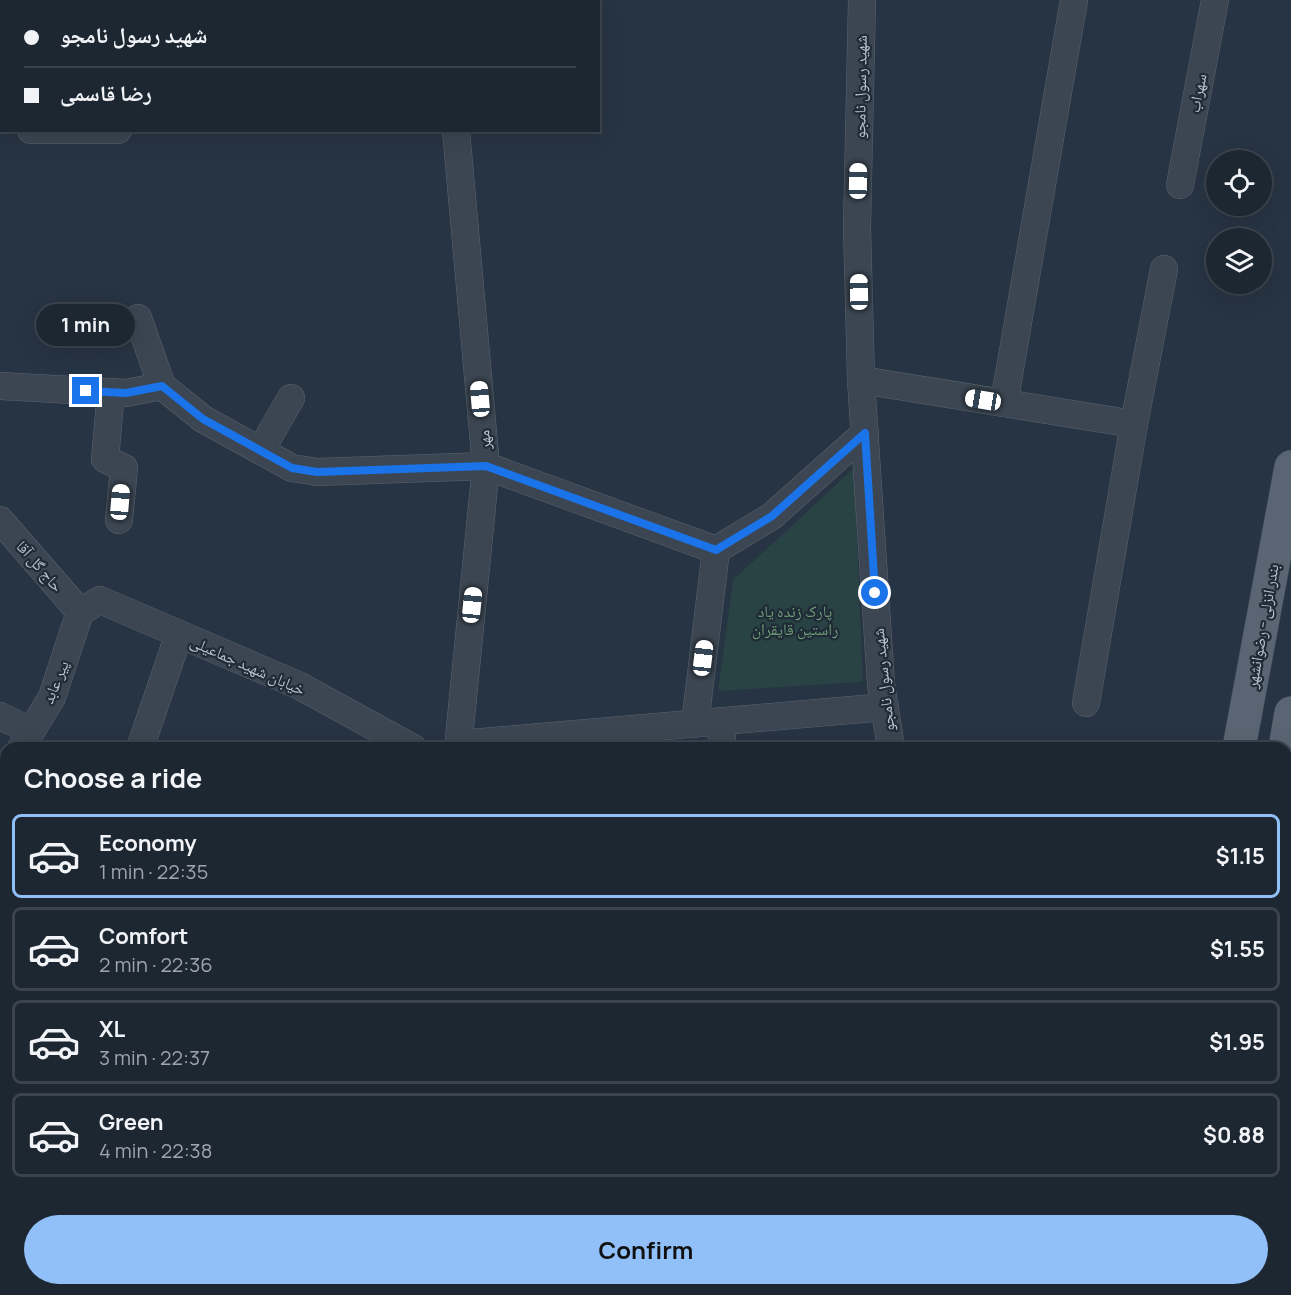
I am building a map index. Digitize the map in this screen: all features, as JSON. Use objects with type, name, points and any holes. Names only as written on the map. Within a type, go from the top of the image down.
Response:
[{"type":"main road","name":"بندر انزلی - رضوانشهر","points":[[1240,742],[1291,468]]},
{"type":"main road","points":[[1286,742],[1291,714]]},
{"type":"street","name":"شهید رسول نامجو","points":[[862,0],[857,226],[861,380],[880,672],[890,742]]},
{"type":"street","points":[[1004,403],[1074,0]]},
{"type":"street","name":"سهراب","points":[[1180,185],[1215,0]]},
{"type":"street","name":"مهر","points":[[456,132],[486,466],[459,742]]},
{"type":"street","points":[[1086,703],[1134,424],[1164,269]]},
{"type":"street","points":[[138,318],[162,386],[203,419],[292,468],[317,472],[486,466],[716,550]]},
{"type":"street","points":[[861,380],[1134,424]]},
{"type":"street","points":[[0,386],[126,393],[162,386]]},
{"type":"street","points":[[111,392],[105,459],[123,468],[119,520]]},
{"type":"street","points":[[261,450],[291,398]]},
{"type":"street","points":[[716,550],[772,516],[865,433]]},
{"type":"street","name":"حاج گل آقا","points":[[0,520],[80,612]]},
{"type":"street","points":[[695,724],[716,550]]},
{"type":"street","name":"خیابان شهید جماعیلی","points":[[80,612],[100,600],[298,685],[402,742]]},
{"type":"street","name":"پیر عابد","points":[[26,740],[51,697],[80,612]]},
{"type":"street","points":[[142,742],[178,634]]},
{"type":"street","points":[[502,742],[885,707]]},
{"type":"street","points":[[0,716],[26,740]]},
{"type":"street","points":[[721,742],[723,721]]},
{"type":"green space","name":"پارک زنده یاد راستین قایقران","points":[[854,468],[863,682],[718,691],[733,580]]},
{"type":"route","points":[[86,391],[126,393],[162,386],[203,419],[292,468],[317,472],[486,466],[716,550],[772,516],[865,433],[875,593]]}]
